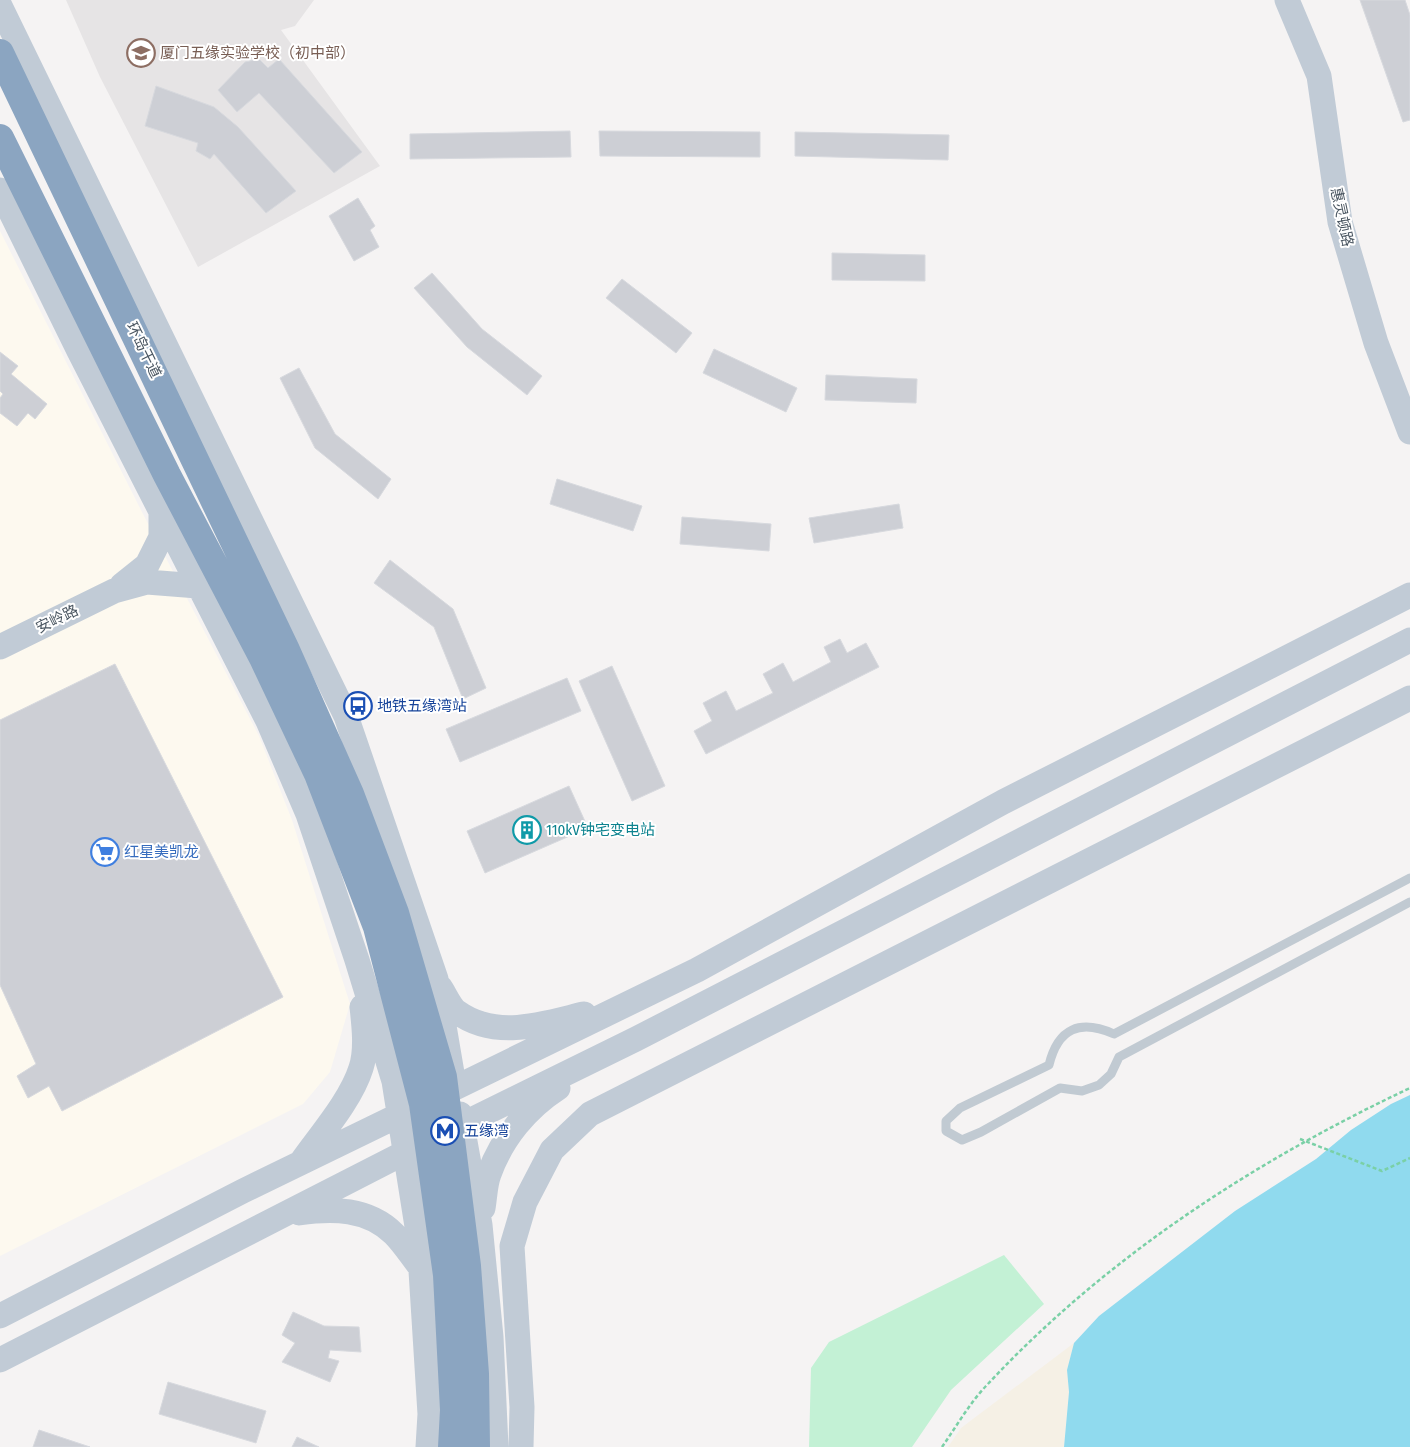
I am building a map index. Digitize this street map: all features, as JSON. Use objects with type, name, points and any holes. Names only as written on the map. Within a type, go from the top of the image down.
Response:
[{"type":"highway","name":"环岛干道","points":[[0,53],[274,653]]},
{"type":"highway","points":[[0,138],[163,467],[274,653],[350,794],[396,912],[443,1077],[466,1266],[475,1374],[476,1447]]},
{"type":"highway","points":[[274,653],[377,927],[423,1104],[447,1275],[454,1410],[452,1447]]},
{"type":"main road","name":"惠灵顿路","points":[[1287,0],[1319,76],[1340,222],[1376,343],[1410,432]]},
{"type":"main road","points":[[0,6],[346,716],[436,979],[480,1225],[492,1337],[496,1447]]},
{"type":"main road","points":[[0,190],[198,586],[268,721],[308,814],[357,960],[394,1081],[398,1116],[419,1239],[430,1414],[428,1447]]},
{"type":"main road","points":[[114,591],[147,565],[161,537],[161,512]]},
{"type":"main road","points":[[114,591],[147,582],[198,586]]},
{"type":"main road","name":"安岭路","points":[[0,647],[114,591]]},
{"type":"main road","points":[[0,1316],[243,1190],[697,970],[1003,802],[1410,595]]},
{"type":"main road","points":[[0,1360],[404,1152],[636,1039],[1410,640]]},
{"type":"main road","points":[[521,1447],[522,1407],[512,1246],[525,1202],[552,1150],[590,1114],[1410,698]]},
{"type":"main road","points":[[300,1164],[343,1104],[361,1068],[364,1027],[357,960]]},
{"type":"main road","points":[[436,979],[456,1012],[490,1028],[523,1028],[630,1004]]},
{"type":"main road","points":[[480,1225],[489,1174],[512,1128],[546,1096],[636,1039]]},
{"type":"main road","points":[[279,1217],[326,1209],[367,1215],[394,1233],[421,1268]]},
{"type":"lane","points":[[1410,878],[1114,1034],[1098,1027],[1076,1027],[1056,1043],[1049,1065],[960,1108],[946,1120],[946,1131],[962,1140],[981,1132],[1060,1088],[1082,1091],[1099,1085],[1111,1074],[1119,1057],[1410,902]]},
{"type":"path","points":[[942,1447],[985,1387],[1064,1308],[1097,1280],[1244,1176],[1410,1088]]},
{"type":"path","points":[[1300,1139],[1382,1171],[1410,1158]]},
{"type":"shaded area","points":[[66,0],[314,0],[295,26],[281,30],[380,166],[198,267],[100,77]]},
{"type":"shaded area","points":[[0,231],[143,514],[259,736],[292,820],[350,1004],[330,1072],[303,1104],[0,1256]]},
{"type":"green space","points":[[1004,1255],[1044,1304],[951,1390],[912,1447],[809,1447],[811,1368],[829,1342]]},
{"type":"sand","points":[[1074,1343],[1067,1370],[1069,1392],[1064,1447],[948,1447],[961,1428]]},
{"type":"water","points":[[1410,1095],[1410,1447],[1064,1447],[1069,1392],[1067,1370],[1074,1343],[1099,1316],[1235,1211],[1316,1159],[1351,1130],[1391,1104]]},
{"type":"building","points":[[1360,0],[1405,0],[1410,15],[1410,120],[1403,122]]},
{"type":"building","points":[[259,59],[268,68],[279,59],[362,152],[334,173],[259,93],[237,112],[218,90],[245,62]]},
{"type":"building","points":[[156,86],[214,107],[238,127],[296,191],[266,213],[214,154],[210,159],[196,151],[198,143],[145,126]]},
{"type":"building","points":[[570,131],[571,157],[410,159],[410,134]]},
{"type":"building","points":[[599,131],[760,132],[760,157],[600,156]]},
{"type":"building","points":[[795,132],[949,135],[948,160],[795,156]]},
{"type":"building","points":[[358,198],[375,226],[370,230],[379,247],[354,261],[329,216]]},
{"type":"building","points":[[832,253],[925,255],[925,281],[832,280]]},
{"type":"building","points":[[432,273],[482,329],[542,376],[527,395],[467,347],[414,288]]},
{"type":"building","points":[[622,279],[692,333],[676,353],[606,298]]},
{"type":"building","points":[[714,349],[797,388],[786,412],[703,373]]},
{"type":"building","points":[[0,352],[18,366],[11,374],[47,404],[35,419],[28,413],[17,426],[0,413],[0,398],[3,394],[0,391]]},
{"type":"building","points":[[299,368],[335,434],[391,479],[378,499],[315,448],[280,378]]},
{"type":"building","points":[[826,375],[917,379],[916,403],[825,400]]},
{"type":"building","points":[[557,479],[642,506],[633,531],[550,504]]},
{"type":"building","points":[[899,504],[903,528],[814,543],[809,518]]},
{"type":"building","points":[[682,517],[771,524],[769,551],[680,544]]},
{"type":"building","points":[[390,560],[453,609],[486,688],[463,699],[434,627],[374,583]]},
{"type":"building","points":[[840,639],[847,653],[866,643],[879,667],[706,754],[694,731],[712,721],[703,703],[726,691],[736,711],[773,693],[763,674],[783,663],[793,682],[831,662],[824,647]]},
{"type":"building","name":"红星美凯龙","points":[[115,664],[283,997],[62,1111],[49,1086],[28,1098],[17,1076],[36,1064],[0,985],[0,720]]},
{"type":"building","points":[[612,666],[665,786],[632,801],[579,681]]},
{"type":"building","points":[[567,678],[581,711],[460,762],[446,729]]},
{"type":"building","name":"110kV钟宅变电站","points":[[569,786],[588,828],[485,873],[467,831]]},
{"type":"building","points":[[293,1312],[324,1326],[359,1327],[361,1352],[330,1350],[328,1358],[339,1361],[330,1382],[282,1362],[295,1343],[282,1335]]},
{"type":"building","points":[[168,1382],[266,1411],[256,1443],[159,1414]]},
{"type":"building","points":[[39,1430],[90,1447],[33,1447]]},
{"type":"building","points":[[297,1437],[319,1447],[292,1447]]},
{"type":"place","name":"厦门五缘实验学校（初中部）","points":[[141,53]]},
{"type":"place","name":"地铁五缘湾站","points":[[358,706]]},
{"type":"place","name":"110kV钟宅变电站","points":[[527,830]]},
{"type":"place","name":"红星美凯龙","points":[[105,852]]},
{"type":"place","name":"五缘湾","points":[[445,1131]]}]
